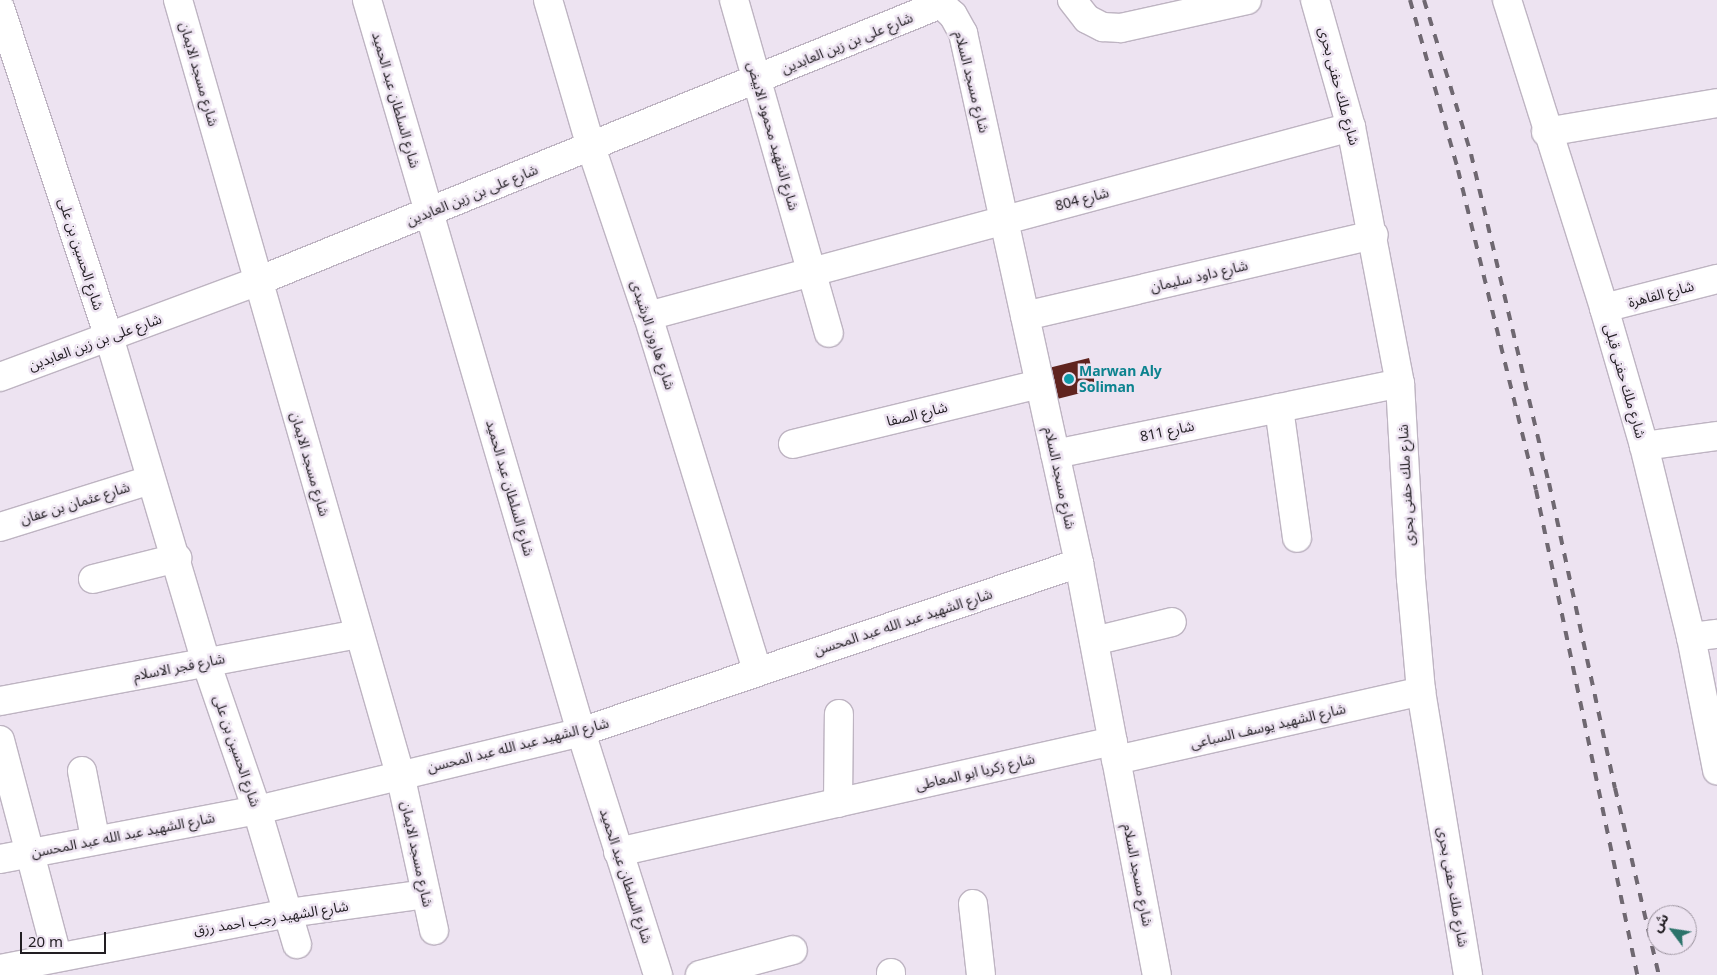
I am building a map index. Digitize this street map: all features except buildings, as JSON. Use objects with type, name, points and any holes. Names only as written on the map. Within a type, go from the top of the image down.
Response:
[{"type":"street","name":"شارع مسجد الايمان","points":[[178,0],[358,634],[400,774],[434,930]]},
{"type":"street","name":"شارع السلطان عبد الحميد","points":[[367,0],[581,732],[658,975]]},
{"type":"street","name":"شارع هارون الرشيدى","points":[[548,0],[590,147],[648,316],[757,671]]},
{"type":"street","name":"شارع الشهيد محمود الابيض","points":[[734,0],[813,273]]},
{"type":"street","points":[[1072,0],[1087,19],[1103,27],[1121,28],[1247,0]]},
{"type":"street","name":"شارع ملك حفنى بحرى","points":[[1315,0],[1352,127],[1374,235],[1400,383],[1411,579],[1421,691],[1468,975]]},
{"type":"street","name":"شارع ملك حفنى قبلى","points":[[1507,0],[1546,132],[1604,308],[1644,446],[1704,636],[1717,770]]},
{"type":"street","name":"شارع على بن زين العابدين","points":[[0,377],[258,281],[757,79],[934,2]]},
{"type":"street","name":"شارع مسجد السلام","points":[[934,2],[953,15],[963,32],[1079,563],[1157,975]]},
{"type":"street","name":"شارع الحسين بن على","points":[[0,8],[109,337],[150,480],[177,558],[206,662],[257,810],[297,944]]},
{"type":"street","points":[[1546,132],[1717,102]]},
{"type":"street","name":"شارع 804","points":[[648,316],[1352,127]]},
{"type":"street","name":"شارع داود سليمان","points":[[1025,316],[1374,235]]},
{"type":"street","points":[[813,273],[829,333]]},
{"type":"street","name":"شارع القاهرة","points":[[1604,308],[1717,279]]},
{"type":"street","name":"شارع 811","points":[[1055,454],[1400,383]]},
{"type":"street","name":"شارع الصفا","points":[[793,444],[1040,384]]},
{"type":"street","points":[[1279,408],[1297,538]]},
{"type":"street","points":[[1644,446],[1717,436]]},
{"type":"street","name":"شارع عثمان بن عفان","points":[[0,527],[150,480]]},
{"type":"street","points":[[94,579],[177,558]]},
{"type":"street","name":"شارع الشهيد عبد الله عبد المحسن","points":[[0,858],[95,838],[257,810],[400,774],[581,732],[1079,563]]},
{"type":"street","points":[[1094,641],[1172,622]]},
{"type":"street","name":"شارع فجر الاسلام","points":[[0,701],[358,634]]},
{"type":"street","name":"شارع الشهيد يوسف السباعى","points":[[1114,750],[1421,691]]},
{"type":"street","points":[[838,803],[839,714]]},
{"type":"street","points":[[0,740],[28,852],[57,955]]},
{"type":"street","name":"شارع زكريا ابو المعاطى","points":[[618,852],[838,803],[1114,750]]},
{"type":"street","points":[[82,771],[95,838]]},
{"type":"street","name":"شارع الشهيد رجب احمد رزق","points":[[0,969],[57,955],[289,913],[426,894]]},
{"type":"street","points":[[973,904],[981,975]]},
{"type":"street","points":[[700,975],[792,950]]},
{"type":"railway","points":[[1410,0],[1458,170],[1536,490],[1637,975]]},
{"type":"railway","points":[[1424,0],[1471,154],[1549,483],[1615,788],[1659,975]]},
{"type":"place","name":"Marwan Aly Soliman","points":[[1069,379]]}]
